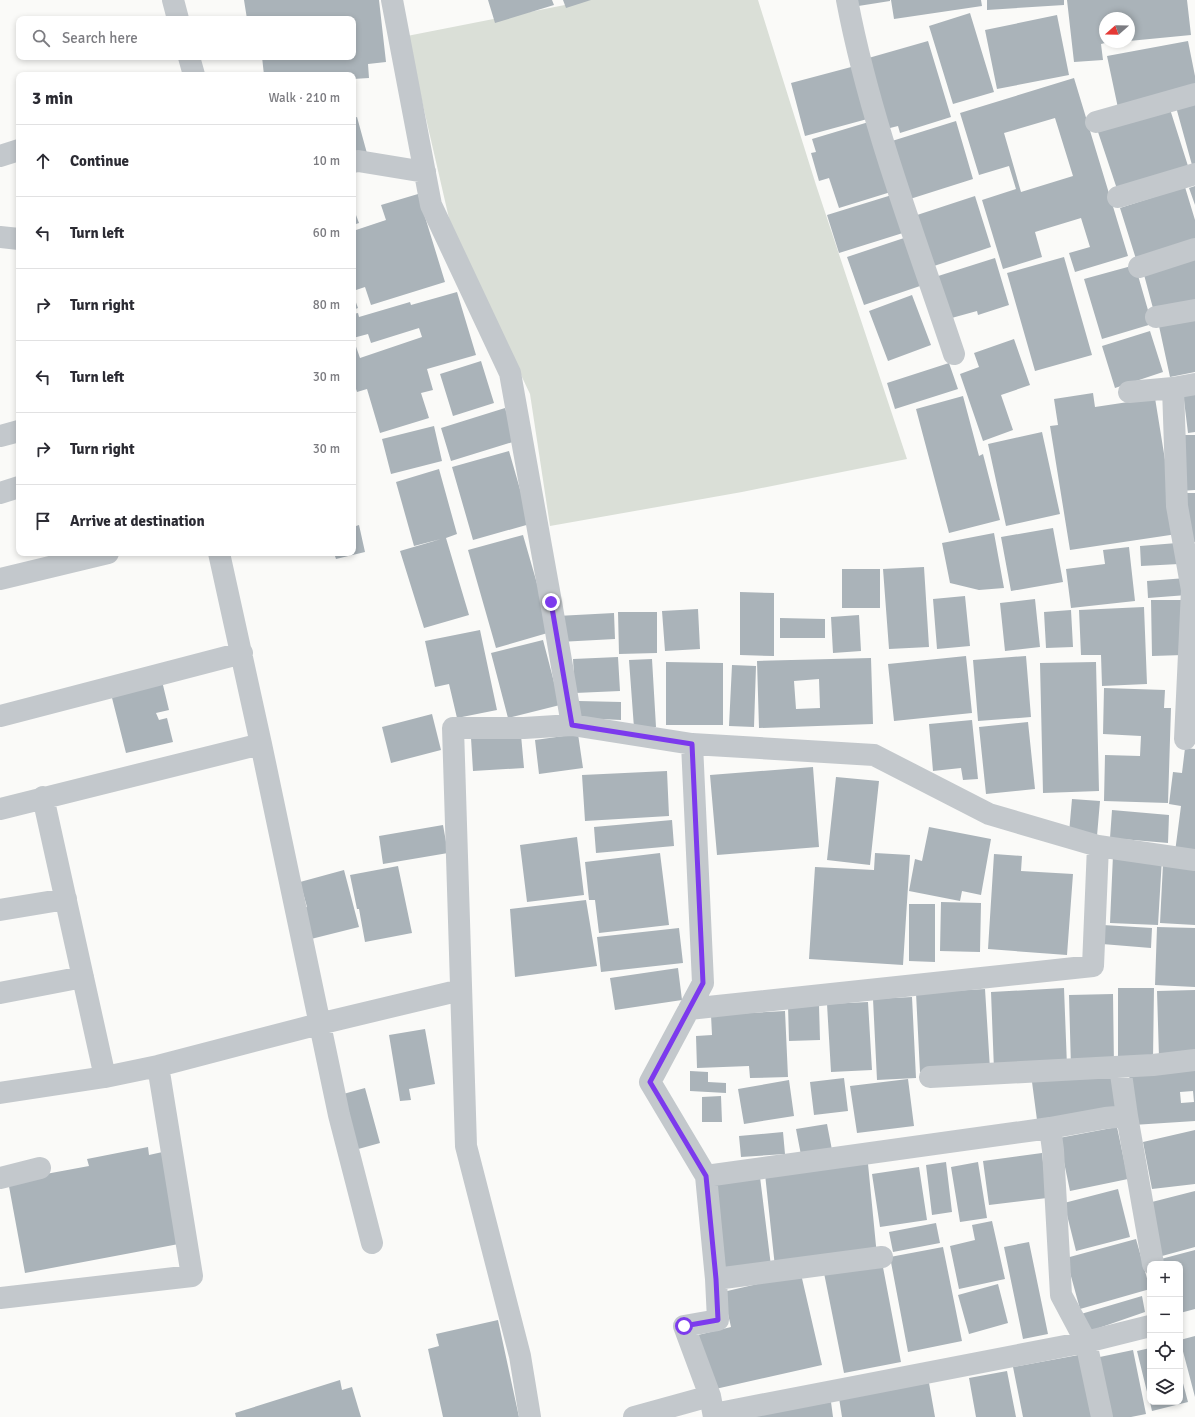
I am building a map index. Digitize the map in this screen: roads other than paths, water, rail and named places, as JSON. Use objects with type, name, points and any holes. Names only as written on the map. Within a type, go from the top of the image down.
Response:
[{"type":"street","points":[[173,0],[177,16]]},
{"type":"street","points":[[392,0],[431,205],[510,373],[572,725]]},
{"type":"street","points":[[847,0],[861,63],[881,138],[954,354]]},
{"type":"street","points":[[190,60],[193,72]]},
{"type":"street","points":[[1096,122],[1195,94]]},
{"type":"street","points":[[0,156],[16,151]]},
{"type":"street","points":[[356,161],[425,172]]},
{"type":"street","points":[[1118,197],[1195,174]]},
{"type":"street","points":[[0,237],[16,239]]},
{"type":"street","points":[[1139,267],[1195,249]]},
{"type":"street","points":[[1156,317],[1195,310]]},
{"type":"street","points":[[1128,392],[1173,388],[1195,384]]},
{"type":"street","points":[[1173,388],[1177,506],[1192,590],[1185,739]]},
{"type":"street","points":[[0,436],[16,432]]},
{"type":"street","points":[[0,493],[16,488]]},
{"type":"street","points":[[0,579],[96,556]]},
{"type":"street","points":[[220,556],[262,744],[339,1115],[372,1243]]},
{"type":"street","points":[[0,716],[242,653]]},
{"type":"street","points":[[530,1417],[520,1356],[466,1146],[453,728],[524,728],[572,725],[692,744],[874,755],[989,814],[1098,846],[1195,860]]},
{"type":"street","points":[[0,809],[43,797],[262,744]]},
{"type":"street","points":[[692,744],[703,983],[650,1082],[706,1176],[716,1279],[718,1320],[684,1326],[713,1409]]},
{"type":"street","points":[[43,797],[105,1077]]},
{"type":"street","points":[[689,1009],[1093,966],[1098,846]]},
{"type":"street","points":[[0,910],[66,899]]},
{"type":"street","points":[[0,992],[83,977]]},
{"type":"street","points":[[0,1093],[105,1077],[158,1066],[319,1024],[461,990]]},
{"type":"street","points":[[930,1077],[1153,1065],[1195,1060]]},
{"type":"street","points":[[0,1298],[192,1276],[158,1066]]},
{"type":"street","points":[[1120,1067],[1152,1261]]},
{"type":"street","points":[[706,1176],[1127,1116]]},
{"type":"street","points":[[1050,1128],[1053,1150],[1062,1295],[1086,1342],[1102,1417]]},
{"type":"street","points":[[0,1178],[40,1168]]},
{"type":"street","points":[[716,1279],[882,1257]]},
{"type":"street","points":[[634,1417],[713,1409],[1086,1342],[1147,1327]]}]
